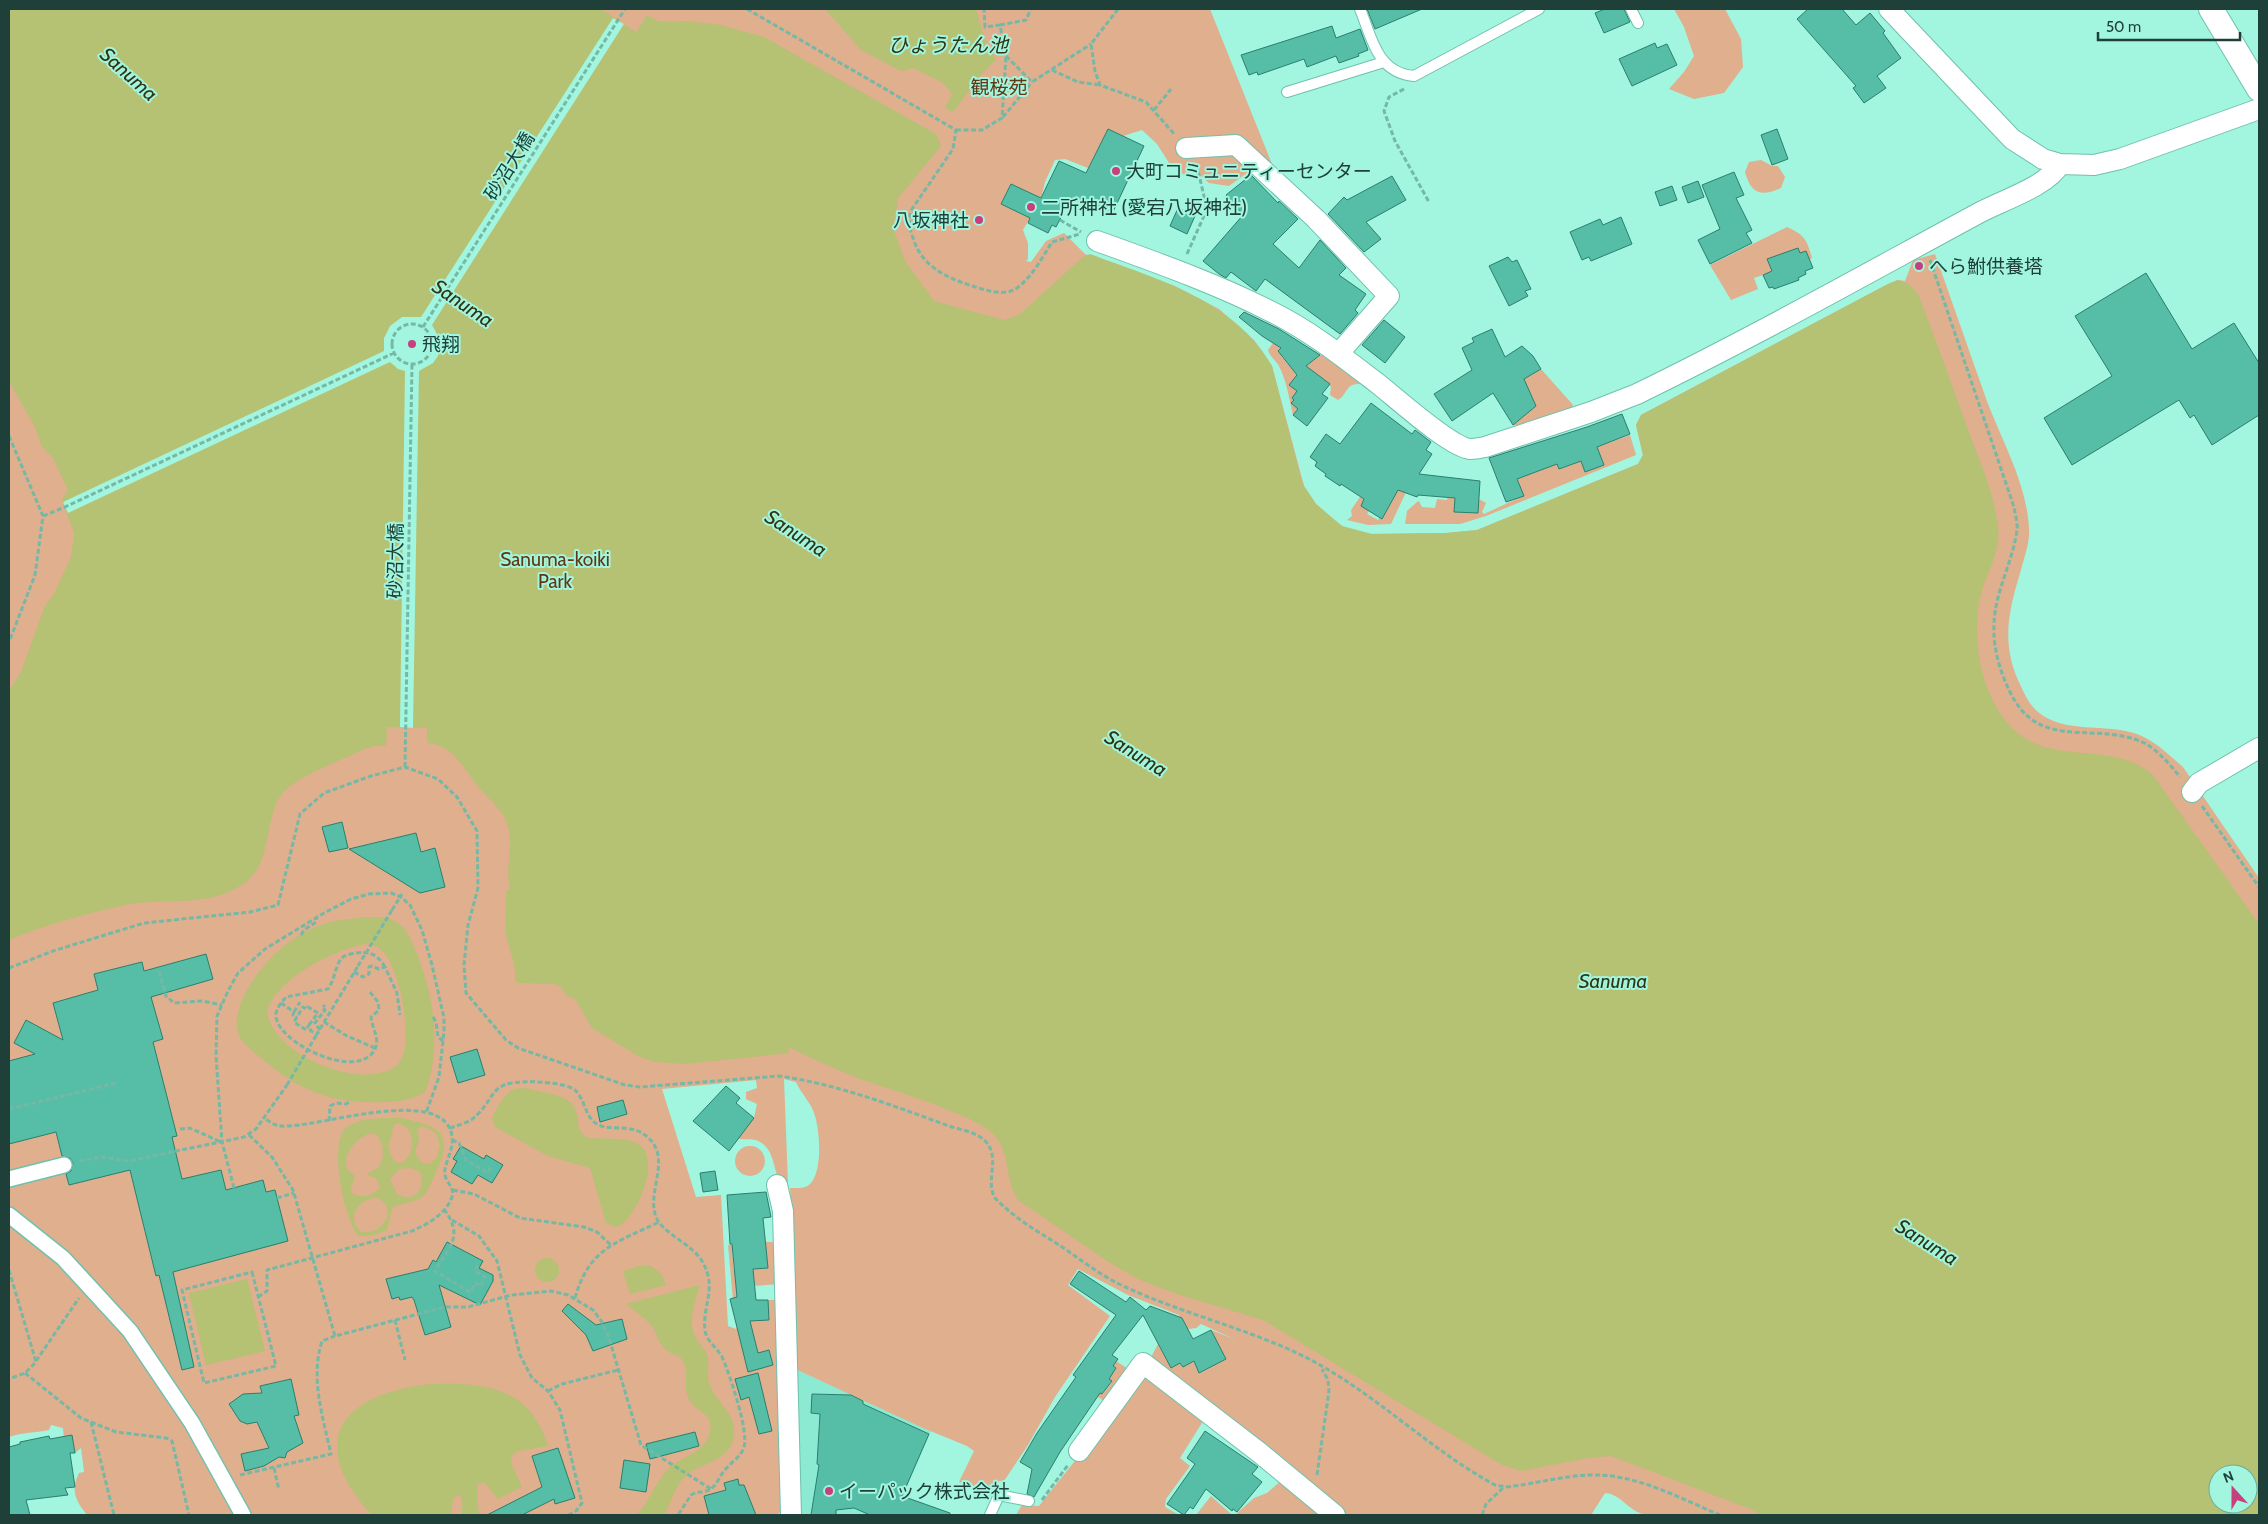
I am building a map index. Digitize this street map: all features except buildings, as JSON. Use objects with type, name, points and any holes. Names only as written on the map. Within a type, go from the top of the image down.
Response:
[{"type":"street","points":[[1889,9],[2012,139],[2029,152],[2060,164],[2094,165],[2120,159],[2259,110]]},
{"type":"street","points":[[2211,9],[2259,89]]},
{"type":"street","points":[[1186,148],[1236,145],[1316,219],[1389,296],[1339,353]]},
{"type":"street","points":[[1097,242],[1178,271],[1270,310],[1339,353],[1451,440],[1470,449],[1485,447],[1603,408],[1637,394],[1983,210],[2050,177],[2060,164]]},
{"type":"street","points":[[2192,792],[2199,783],[2259,748]]},
{"type":"street","points":[[9,1179],[64,1165]]},
{"type":"street","points":[[777,1185],[783,1211],[791,1515]]},
{"type":"street","points":[[9,1215],[63,1258],[88,1283],[130,1331],[187,1416],[243,1515]]},
{"type":"street","points":[[1079,1451],[1143,1363],[1254,1448],[1335,1515]]},
{"type":"lane","points":[[1360,9],[1378,53],[1384,62],[1389,68],[1400,75],[1414,76],[1539,9]]},
{"type":"lane","points":[[1631,9],[1638,23]]},
{"type":"lane","points":[[1287,92],[1384,62]]},
{"type":"lane","points":[[990,1515],[999,1494],[1029,1501]]},
{"type":"path","name":"砂沼大橋","points":[[423,327],[625,9]]},
{"type":"path","points":[[747,9],[752,10],[956,130],[982,130],[1002,118],[1032,82],[1091,44],[1118,9]]},
{"type":"path","points":[[984,9],[985,28],[1026,20],[1030,9]]},
{"type":"path","points":[[1000,25],[1006,56],[1002,118]]},
{"type":"path","points":[[1091,44],[1095,71],[1100,85]]},
{"type":"path","points":[[1006,56],[1032,82]]},
{"type":"path","points":[[1051,70],[1078,82],[1100,85],[1146,102],[1196,158],[1207,210],[1197,236],[1178,271]]},
{"type":"path","points":[[1154,110],[1171,89]]},
{"type":"path","points":[[1405,89],[1389,96],[1384,111],[1395,141],[1429,202]]},
{"type":"path","points":[[956,130],[953,149],[912,209],[908,218],[914,244],[930,266],[948,278],[990,291],[1002,292],[1016,289],[1034,270],[1052,242],[1083,233],[1060,220]]},
{"type":"path","points":[[1924,243],[2014,507],[2017,529],[1994,625],[1997,657],[2003,679],[2013,698],[2038,725],[2060,731],[2134,739],[2156,751],[2192,792],[2259,887]]},
{"type":"path","points":[[410,324],[423,327],[432,338],[432,351],[424,361],[412,364],[398,360],[394,353],[392,341],[398,330],[410,324]]},
{"type":"path","points":[[43,516],[66,507],[394,353]]},
{"type":"path","name":"砂沼大橋","points":[[405,767],[412,364]]},
{"type":"path","points":[[9,436],[43,516],[35,575],[9,642]]},
{"type":"path","points":[[9,968],[53,951],[144,923],[250,912],[278,905],[300,814],[324,793],[370,776],[405,767],[438,779],[457,797],[477,831],[478,888],[468,925],[464,965],[466,993],[506,1040],[518,1048],[625,1085],[640,1087],[779,1076],[798,1078],[898,1108],[977,1135],[988,1144],[992,1153],[991,1189],[995,1198],[1047,1237],[1118,1284],[1184,1312],[1259,1338],[1303,1356],[1348,1382],[1494,1485],[1504,1487],[1588,1475],[1610,1476],[1640,1482],[1720,1515]]},
{"type":"path","points":[[234,1188],[222,1142],[215,1032],[217,1016],[238,973],[265,949],[318,916],[352,899],[382,892],[402,896],[410,905],[422,930],[444,1018],[444,1042],[439,1077],[426,1113]]},
{"type":"path","points":[[64,1165],[91,1158],[128,1161],[249,1135],[264,1118],[282,1092],[402,896]]},
{"type":"path","points":[[301,935],[304,930],[316,922],[318,916]]},
{"type":"path","points":[[370,992],[379,1004],[379,1010],[371,1017],[376,1037],[375,1048],[369,1056],[355,1063],[331,1060],[292,1039],[283,1030],[276,1015],[281,1003],[292,994],[314,993],[328,989],[336,975],[338,965],[344,957],[362,952],[371,953],[380,959],[386,967],[397,993],[400,1015]]},
{"type":"path","points":[[354,972],[363,977],[368,974],[369,967],[372,966],[379,969],[386,967]]},
{"type":"path","points":[[159,971],[166,996],[174,1003],[202,1001],[222,1006]]},
{"type":"path","points":[[294,1012],[300,1002]]},
{"type":"path","points":[[281,1003],[294,1012],[293,1015],[297,1017]]},
{"type":"path","points":[[320,1030],[315,1023],[325,1010],[322,1008],[325,1005]]},
{"type":"path","points":[[303,1007],[308,1009],[308,1007],[318,1013],[309,1025],[306,1030],[294,1022],[303,1007]]},
{"type":"path","points":[[433,1017],[436,1022],[438,1037],[444,1042]]},
{"type":"path","points":[[324,1022],[346,1036],[375,1048]]},
{"type":"path","points":[[309,1025],[311,1031],[317,1034]]},
{"type":"path","points":[[450,1128],[476,1116],[495,1089],[506,1084],[524,1082],[567,1087],[575,1091],[594,1122],[602,1126],[628,1127],[641,1132],[653,1144],[659,1163],[654,1207],[656,1218],[692,1249],[705,1267],[710,1286],[705,1332],[723,1359],[744,1426],[744,1446],[739,1456],[728,1466],[711,1490],[691,1495],[678,1515]]},
{"type":"path","points":[[9,1109],[116,1083]]},
{"type":"path","points":[[329,1121],[330,1106],[336,1103],[346,1104],[350,1102]]},
{"type":"path","points":[[258,1297],[267,1292],[267,1270],[426,1226],[438,1216],[453,1196],[453,1190],[445,1178],[444,1171],[452,1140],[450,1128],[441,1119],[426,1113],[380,1110],[298,1127],[275,1125],[264,1118]]},
{"type":"path","points":[[180,1129],[190,1128],[222,1142]]},
{"type":"path","points":[[249,1135],[272,1157],[283,1172],[294,1193],[335,1336]]},
{"type":"path","points":[[452,1140],[459,1143],[466,1160],[488,1172],[491,1166]]},
{"type":"path","points":[[453,1190],[474,1194],[520,1218],[584,1227],[597,1232],[612,1246]]},
{"type":"path","points":[[276,1198],[294,1193]]},
{"type":"path","points":[[444,1209],[452,1220],[474,1233],[494,1255],[520,1355],[532,1378],[548,1391],[560,1410],[582,1497],[580,1506],[568,1515]]},
{"type":"path","points":[[452,1220],[455,1235],[435,1271],[470,1292],[475,1282],[481,1286],[485,1277],[475,1272],[479,1264]]},
{"type":"path","points":[[575,1298],[585,1270],[594,1259],[612,1246],[659,1222]]},
{"type":"path","points":[[9,1270],[36,1362]]},
{"type":"path","points":[[252,1272],[258,1297],[276,1366],[204,1383],[182,1290],[252,1272]]},
{"type":"path","points":[[9,1379],[25,1373],[36,1362],[88,1283]]},
{"type":"path","points":[[245,1474],[331,1454],[320,1406],[317,1377],[322,1341],[446,1307],[468,1306],[536,1291],[551,1291],[575,1298],[593,1310],[602,1322],[639,1443],[659,1458],[711,1490]]},
{"type":"path","points":[[395,1320],[405,1360]]},
{"type":"path","points":[[1314,1498],[1329,1391],[1328,1380],[1320,1366]]},
{"type":"path","points":[[548,1391],[562,1384],[618,1370]]},
{"type":"path","points":[[25,1373],[80,1418],[116,1432],[166,1438],[172,1441],[189,1515]]},
{"type":"path","points":[[90,1422],[114,1515]]},
{"type":"path","points":[[1029,1501],[1041,1501],[1079,1451]]},
{"type":"path","points":[[274,1468],[279,1490]]},
{"type":"path","points":[[1482,1515],[1486,1504],[1504,1487]]},
{"type":"shaded area","points":[[9,471],[28,509],[20,587],[9,611]]},
{"type":"shaded area","points":[[793,1368],[931,1431],[895,1515],[791,1515]]},
{"type":"green space","name":"Sanuma","points":[[9,9],[1210,9],[1274,169],[1258,165],[1229,186],[1209,183],[1195,170],[1187,177],[1169,163],[1157,144],[1142,130],[1123,136],[1108,129],[1088,168],[1065,159],[1055,160],[1045,182],[1041,198],[1011,184],[1001,204],[1030,218],[1023,230],[1028,243],[1028,259],[1026,261],[1031,262],[1046,241],[1064,233],[1085,254],[1175,286],[1219,309],[1254,340],[1272,366],[1304,486],[1316,504],[1334,520],[1342,526],[1364,534],[1446,533],[1477,530],[1638,464],[1643,455],[1636,425],[1641,415],[1888,284],[1898,280],[1905,281],[1913,260],[1935,254],[1988,404],[2024,497],[2029,539],[2010,612],[2008,638],[2013,666],[2024,693],[2035,709],[2048,719],[2072,726],[2112,729],[2137,734],[2161,748],[2183,767],[2259,878],[2259,1515],[1647,1515],[1635,1510],[1616,1496],[1605,1493],[1591,1515],[1344,1515],[1186,1390],[1187,1383],[1149,1361],[1158,1344],[1171,1367],[1180,1363],[1183,1367],[1194,1361],[1200,1373],[1226,1359],[1211,1330],[1234,1339],[1201,1324],[1196,1328],[1189,1329],[1181,1325],[1179,1315],[1128,1295],[1078,1269],[1068,1285],[1110,1316],[1055,1397],[1028,1445],[1004,1481],[999,1481],[991,1493],[959,1482],[974,1451],[967,1446],[923,1428],[793,1368],[784,1502],[781,1512],[776,1515],[87,1515],[77,1500],[75,1491],[76,1479],[79,1473],[84,1472],[81,1448],[75,1453],[64,1440],[63,1428],[51,1425],[49,1430],[9,1437]],"holes":[[[784,1079],[796,1082],[811,1107],[818,1132],[819,1152],[817,1171],[809,1185],[803,1188],[790,1188],[793,1230],[777,1242],[765,1242],[768,1268],[753,1269],[753,1273],[743,1270],[734,1271],[732,1251],[743,1250],[742,1243],[728,1245],[733,1300],[735,1300],[735,1297],[753,1296],[752,1286],[780,1284],[781,1300],[768,1300],[769,1320],[741,1321],[736,1329],[728,1326],[721,1195],[696,1197],[662,1089],[756,1080],[757,1088],[746,1092],[746,1099],[757,1104],[754,1118],[737,1138],[754,1140],[765,1146],[771,1155],[781,1184],[788,1184]]]},
{"type":"green space","points":[[1674,9],[1725,9],[1741,39],[1743,67],[1724,93],[1694,99],[1669,89],[1684,72],[1694,56],[1684,27]]},
{"type":"green space","points":[[1761,160],[1772,166],[1778,166],[1785,177],[1781,188],[1762,193],[1750,185],[1745,172],[1749,162]]},
{"type":"green space","points":[[1787,227],[1802,236],[1809,247],[1812,258],[1809,260],[1806,251],[1800,253],[1798,248],[1785,253],[1787,259],[1770,266],[1772,272],[1754,278],[1758,289],[1731,300],[1710,265]]},
{"type":"green space","points":[[1273,343],[1286,352],[1281,356],[1296,374],[1323,353],[1363,380],[1359,384],[1351,385],[1338,400],[1330,395],[1331,387],[1329,384],[1297,391],[1295,400],[1298,409],[1293,415],[1282,372],[1268,350]]},
{"type":"green space","points":[[1541,369],[1573,405],[1569,412],[1520,427],[1513,425],[1536,406],[1527,386],[1518,382]]},
{"type":"green space","points":[[1630,435],[1636,455],[1486,516],[1460,524],[1405,524],[1407,511],[1417,502],[1419,501],[1422,507],[1435,508],[1437,499],[1447,500],[1449,492],[1456,482],[1455,512],[1478,513],[1479,499],[1486,503],[1482,512],[1484,514],[1523,496],[1517,479],[1542,470],[1541,467],[1556,461],[1560,469],[1581,461],[1585,472],[1604,465],[1597,447]]},
{"type":"green space","points":[[1400,486],[1407,490],[1391,524],[1368,525],[1347,520],[1352,516],[1351,510],[1360,497],[1364,499],[1361,506],[1369,511],[1367,514],[1378,520],[1380,517],[1383,518]]},
{"type":"green space","points":[[750,1146],[756,1147],[764,1155],[764,1167],[756,1175],[750,1176],[744,1175],[736,1167],[735,1161],[736,1155],[744,1147]]},
{"type":"green space","points":[[1116,1361],[1131,1371],[1108,1404],[1097,1396],[1099,1392],[1103,1394],[1112,1382],[1109,1379],[1116,1368],[1113,1366]]},
{"type":"green space","points":[[1144,1374],[1205,1418],[1180,1458],[1190,1466],[1166,1499],[1165,1507],[1179,1515],[1016,1515],[1022,1505],[1039,1506]]},
{"type":"green space","points":[[1283,1479],[1327,1515],[1235,1515],[1254,1498],[1267,1493]]},
{"type":"green space","points":[[1211,1496],[1232,1515],[1196,1515]]},
{"type":"water","name":"Sanuma","points":[[9,9],[601,9],[636,32],[647,15],[658,21],[685,21],[720,25],[764,37],[936,134],[941,146],[898,198],[893,228],[905,261],[934,301],[1004,320],[1019,315],[1083,257],[1090,254],[1167,283],[1192,295],[1216,308],[1237,324],[1256,343],[1272,366],[1301,478],[1316,504],[1342,526],[1372,534],[1446,533],[1477,530],[1638,464],[1643,455],[1636,425],[1641,415],[1888,284],[1898,280],[1910,285],[1918,294],[1931,328],[1986,478],[1996,514],[1999,534],[1998,542],[1983,587],[1977,623],[1977,643],[1980,662],[1992,699],[2001,715],[2013,729],[2029,740],[2046,747],[2064,751],[2120,758],[2137,764],[2153,775],[2259,924],[2259,1515],[1760,1515],[1753,1510],[1611,1456],[1588,1458],[1521,1471],[1502,1465],[1263,1320],[1180,1295],[1138,1279],[1107,1261],[1018,1200],[1011,1185],[1004,1151],[1000,1143],[985,1128],[970,1119],[931,1103],[858,1078],[788,1047],[789,1053],[685,1064],[655,1062],[638,1056],[592,1028],[575,999],[567,996],[561,987],[554,984],[518,983],[515,980],[514,962],[505,928],[506,892],[510,888],[508,874],[510,837],[505,818],[452,754],[445,748],[427,743],[427,728],[387,727],[386,746],[367,748],[308,775],[288,788],[281,795],[276,805],[264,852],[254,874],[246,882],[232,890],[218,896],[203,899],[125,905],[66,920],[9,940],[9,691],[21,672],[45,606],[54,594],[71,557],[74,533],[62,500],[68,490],[53,458],[41,445],[35,427],[9,381]]},
{"type":"water","name":"ひょうたん池","points":[[825,9],[976,9],[985,40],[996,60],[984,71],[953,112],[945,108],[952,94],[943,83],[913,68],[902,71],[897,69],[861,50]]},
{"type":"water","points":[[386,918],[395,921],[403,927],[417,954],[428,987],[434,1022],[433,1058],[425,1092],[410,1099],[393,1102],[363,1102],[316,1093],[288,1078],[250,1049],[241,1039],[237,1029],[240,1005],[246,993],[261,970],[276,953],[296,938],[318,926],[336,921]],"holes":[[[365,944],[372,945],[386,955],[399,985],[404,1009],[406,1036],[405,1049],[401,1059],[396,1066],[381,1073],[362,1074],[341,1071],[320,1064],[300,1054],[284,1041],[272,1027],[267,1011],[273,999],[282,987],[294,977],[322,959],[352,947]]]},
{"type":"water","points":[[514,1089],[532,1090],[558,1096],[568,1101],[577,1113],[582,1133],[588,1138],[630,1141],[641,1146],[646,1154],[648,1164],[647,1177],[638,1203],[624,1222],[616,1227],[606,1223],[590,1168],[548,1156],[495,1127],[492,1118],[494,1114],[504,1097]]},
{"type":"water","points":[[401,1118],[433,1127],[439,1132],[443,1138],[444,1146],[442,1157],[431,1184],[422,1197],[392,1208],[387,1230],[374,1235],[359,1236],[353,1228],[348,1215],[340,1183],[338,1150],[340,1137],[345,1129],[357,1122],[372,1119]],"holes":[[[397,1123],[407,1128],[411,1137],[412,1146],[409,1155],[404,1161],[398,1163],[393,1158],[388,1145],[393,1126]],[[423,1126],[436,1133],[440,1145],[437,1157],[430,1164],[422,1163],[415,1153],[419,1138],[417,1130]],[[375,1134],[382,1145],[383,1155],[377,1168],[367,1175],[376,1178],[380,1187],[371,1194],[360,1196],[352,1193],[351,1189],[355,1176],[347,1169],[346,1164],[351,1148],[364,1136]],[[409,1168],[419,1171],[422,1177],[421,1188],[414,1196],[403,1197],[397,1194],[390,1179],[399,1169]],[[378,1198],[384,1203],[388,1215],[381,1226],[369,1232],[362,1232],[354,1221],[356,1210],[365,1201]]]},
{"type":"water","points":[[547,1258],[556,1261],[559,1270],[556,1279],[547,1282],[538,1279],[535,1270],[538,1261]]},
{"type":"water","points":[[650,1265],[662,1275],[666,1285],[630,1294],[623,1271]]},
{"type":"water","points":[[247,1279],[265,1351],[206,1365],[189,1293]]},
{"type":"water","points":[[700,1285],[693,1310],[693,1330],[695,1337],[707,1355],[708,1378],[712,1390],[731,1417],[734,1425],[732,1443],[729,1449],[719,1458],[684,1477],[677,1487],[664,1515],[636,1515],[669,1468],[697,1450],[706,1441],[709,1435],[710,1421],[708,1417],[692,1404],[687,1395],[686,1369],[681,1358],[665,1349],[652,1326],[626,1304]]},
{"type":"water","points":[[431,1384],[470,1385],[487,1387],[503,1392],[517,1400],[529,1411],[540,1426],[548,1446],[518,1451],[511,1456],[512,1465],[522,1487],[498,1499],[485,1483],[478,1484],[479,1515],[462,1515],[462,1499],[459,1494],[453,1499],[451,1515],[372,1515],[351,1489],[340,1465],[337,1444],[342,1426],[355,1410],[374,1398],[400,1389]]},
{"type":"pier","points":[[613,18],[624,24],[432,325],[439,338],[438,356],[433,363],[419,371],[413,728],[400,727],[405,371],[398,369],[390,362],[68,513],[63,502],[384,351],[384,338],[390,326],[402,317],[421,317]]},
{"type":"place","name":"大町コミュニティーセンター","points":[[1116,171]]},
{"type":"place","name":"二所神社 (愛宕八坂神社)","points":[[1031,207]]},
{"type":"place","name":"八坂神社","points":[[979,220]]},
{"type":"place","name":"へら鮒供養塔","points":[[1919,266]]},
{"type":"place","name":"飛翔","points":[[412,344]]},
{"type":"place","name":"イーパック株式会社","points":[[829,1491]]},
{"type":"park label","name":"観桜苑","points":[[999,87]]},
{"type":"park label","name":"Sanuma-koiki Park","points":[[555,570]]}]
